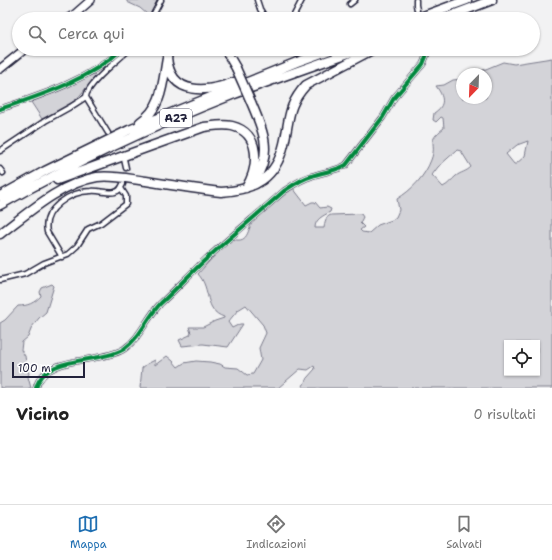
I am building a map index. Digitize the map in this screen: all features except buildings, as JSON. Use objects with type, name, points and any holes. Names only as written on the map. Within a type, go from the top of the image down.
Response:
[{"type":"highway","points":[[434,12],[467,0]]},
{"type":"highway","points":[[460,12],[492,0]]},
{"type":"highway","name":"A27","points":[[168,56],[169,70],[175,81],[184,87],[192,88],[223,85],[270,68],[297,62]]},
{"type":"highway","name":"A27","points":[[129,130],[146,118],[158,103],[162,91],[168,56]]},
{"type":"highway","points":[[229,56],[236,68],[263,132],[265,146],[264,159],[259,172],[246,188]]},
{"type":"highway","name":"A27","points":[[0,196],[45,171],[129,130],[314,56]]},
{"type":"highway","name":"A27","points":[[0,205],[24,191],[128,139],[232,95],[341,56]]},
{"type":"highway","points":[[0,234],[29,211],[53,195],[71,186],[97,177],[116,177],[222,192],[238,191],[260,182],[269,174],[276,164],[284,142],[289,113],[298,94],[306,85],[361,56]]},
{"type":"highway","name":"A27","points":[[24,191],[204,127],[223,125],[239,128],[245,133],[255,148],[253,174],[246,188]]},
{"type":"main road","points":[[77,12],[91,0]]},
{"type":"main road","points":[[0,69],[16,56]]},
{"type":"street","points":[[155,12],[161,0]]},
{"type":"street","points":[[257,0],[262,12]]},
{"type":"street","points":[[296,12],[302,0]]},
{"type":"street","points":[[350,4],[355,0]]},
{"type":"street","points":[[416,0],[417,10]]},
{"type":"street","points":[[0,109],[63,86],[104,64],[114,56]]},
{"type":"street","points":[[108,133],[86,97],[86,92],[93,83],[122,56]]},
{"type":"street","points":[[36,388],[41,378],[51,370],[81,360],[111,355],[124,348],[139,334],[155,310],[203,262],[284,191],[298,181],[341,168],[346,165],[383,117],[394,98],[423,64],[426,56]]},
{"type":"street","points":[[0,150],[86,97]]},
{"type":"street","points":[[124,160],[126,168]]},
{"type":"street","points":[[62,257],[46,228],[47,220],[52,210],[60,202],[82,192],[90,190],[113,193],[119,191],[123,184]]},
{"type":"street","points":[[0,280],[25,274],[44,263],[68,254],[77,246],[88,229],[101,223],[126,204],[126,196],[121,188]]},
{"type":"shaded area","points":[[127,0],[159,0],[153,12],[145,12],[140,8],[127,2]]},
{"type":"shaded area","points":[[552,58],[552,388],[302,388],[307,378],[315,369],[314,366],[308,370],[300,369],[278,388],[140,388],[142,368],[155,360],[155,365],[167,356],[178,367],[184,363],[196,361],[210,362],[220,364],[225,367],[238,368],[247,375],[253,374],[261,360],[259,348],[266,333],[263,325],[246,305],[238,310],[228,322],[232,328],[243,324],[228,347],[203,344],[182,346],[179,340],[190,335],[191,333],[189,327],[203,327],[224,318],[217,314],[210,304],[205,286],[198,274],[232,239],[238,240],[245,237],[253,221],[293,188],[306,205],[315,202],[320,208],[327,207],[331,209],[330,212],[322,216],[316,222],[315,228],[324,228],[326,218],[331,215],[361,214],[363,217],[360,223],[364,227],[360,230],[362,232],[369,233],[378,225],[392,220],[396,217],[399,210],[397,199],[413,187],[422,177],[433,154],[433,140],[435,136],[444,128],[443,118],[441,117],[436,122],[433,120],[434,113],[442,104],[441,94],[436,86],[444,85],[456,80],[456,104],[492,104],[492,68],[488,68],[503,62],[514,64]],"holes":[[[528,141],[525,156],[514,164],[506,154],[517,145]],[[457,150],[461,151],[471,167],[456,176],[443,187],[432,175],[438,167]]]},
{"type":"shaded area","points":[[94,74],[96,76],[76,100],[42,119],[31,102],[61,90]]},
{"type":"shaded area","points":[[52,284],[54,286],[46,312],[39,318],[32,327],[28,337],[22,342],[21,350],[25,356],[31,388],[0,388],[0,323],[5,320],[18,306],[28,305],[36,301],[41,296],[40,292],[42,288]]},
{"type":"cycle path","points":[[0,109],[48,92],[80,78],[114,56]]},
{"type":"cycle path","points":[[36,388],[41,377],[50,370],[61,365],[74,361],[114,354],[124,349],[135,339],[160,304],[204,261],[284,191],[304,179],[338,169],[346,165],[383,117],[394,98],[423,64],[426,56]]}]
